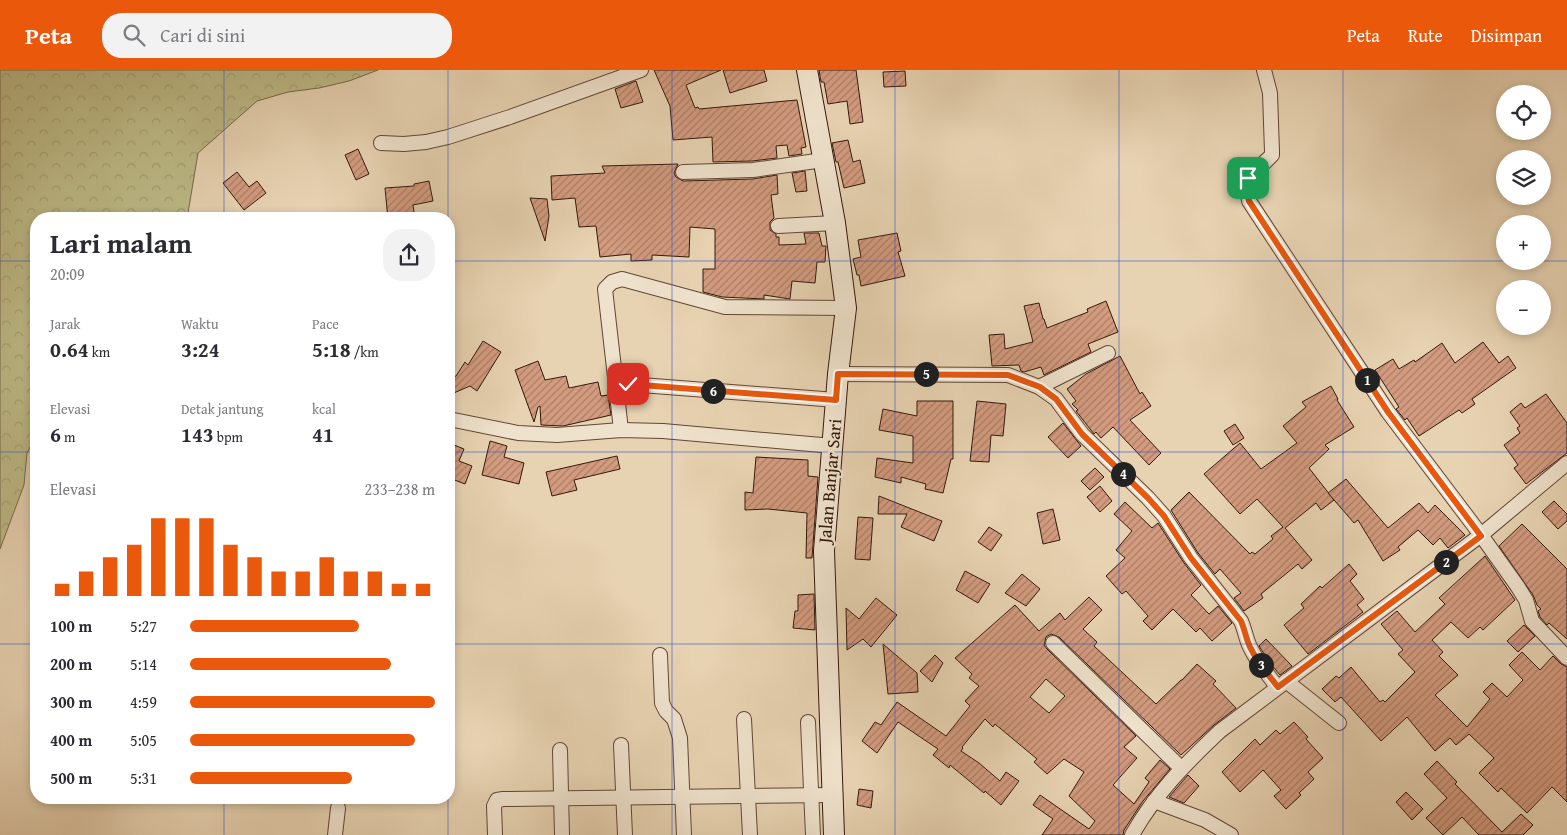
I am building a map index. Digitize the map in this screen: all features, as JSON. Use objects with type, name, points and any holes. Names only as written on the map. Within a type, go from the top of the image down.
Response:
[{"type":"street","points":[[381,143],[404,144],[448,137],[641,70]]},
{"type":"street","name":"Jalan Banjar Sari","points":[[807,70],[835,223],[846,308],[838,374],[824,551],[834,835]]},
{"type":"street","points":[[1264,70],[1270,92],[1272,155],[1248,178],[1246,190],[1249,201],[1388,412],[1518,587],[1526,600],[1532,622],[1567,658]]},
{"type":"street","points":[[683,172],[753,170],[823,160]]},
{"type":"street","points":[[778,226],[835,223]]},
{"type":"street","points":[[621,430],[605,289],[612,282],[622,279],[725,307],[846,308]]},
{"type":"street","points":[[1040,387],[1108,353]]},
{"type":"street","points":[[838,374],[1008,375],[1040,387],[1056,399],[1082,434],[1164,516],[1191,558],[1241,621],[1245,629],[1247,641],[1254,654],[1282,684],[1339,723]]},
{"type":"street","points":[[628,384],[836,400]]},
{"type":"street","points":[[455,420],[518,433],[557,434],[621,430],[663,431],[833,446]]},
{"type":"street","points":[[1132,835],[1154,801],[1181,768],[1220,731],[1481,536],[1567,463]]},
{"type":"street","points":[[1054,643],[1181,768]]},
{"type":"street","points":[[660,655],[662,703],[666,711],[674,719],[680,738],[684,835]]},
{"type":"street","points":[[744,719],[750,835]]},
{"type":"street","points":[[808,722],[813,835]]},
{"type":"street","points":[[621,745],[626,835]]},
{"type":"street","points":[[560,750],[562,835]]},
{"type":"street","points":[[495,835],[494,806],[497,800],[832,795]]},
{"type":"street","points":[[1154,801],[1205,820],[1231,835]]},
{"type":"street","points":[[335,835],[338,808]]},
{"type":"green space","points":[[0,70],[378,70],[349,81],[319,88],[288,92],[257,101],[198,153],[188,212],[30,212],[30,447],[27,453],[24,485],[0,549]]},
{"type":"building","points":[[654,70],[721,70],[686,85],[695,108],[698,107],[699,109],[797,100],[806,147],[801,148],[802,154],[789,156],[787,145],[776,146],[777,158],[713,162],[712,137],[673,140],[670,106]]},
{"type":"building","points":[[723,70],[764,70],[767,81],[730,93]]},
{"type":"building","points":[[819,70],[856,70],[863,122],[850,124],[847,101],[828,104],[824,82],[821,82]]},
{"type":"building","points":[[905,71],[906,86],[884,87],[883,72]]},
{"type":"building","points":[[636,81],[643,102],[621,108],[615,89]]},
{"type":"building","points":[[848,140],[853,162],[860,160],[865,183],[844,188],[832,143]]},
{"type":"building","points":[[358,149],[369,174],[356,180],[345,155]]},
{"type":"building","points":[[678,164],[674,173],[676,177],[683,181],[753,179],[777,175],[778,194],[771,195],[774,218],[770,222],[770,230],[776,234],[776,237],[779,237],[779,245],[806,244],[804,233],[819,233],[822,246],[826,246],[825,262],[817,262],[815,283],[792,281],[790,299],[764,295],[764,299],[722,297],[703,292],[703,269],[715,269],[715,229],[690,227],[689,257],[652,255],[652,260],[631,261],[631,254],[600,257],[596,226],[579,227],[575,198],[552,200],[551,176],[605,173],[602,166]]},
{"type":"building","points":[[805,171],[807,191],[796,192],[792,173]]},
{"type":"building","points":[[237,172],[249,187],[257,181],[266,193],[244,210],[223,183]]},
{"type":"building","points":[[429,181],[433,201],[413,205],[414,212],[387,212],[385,188],[414,186],[414,184]]},
{"type":"building","points":[[530,198],[547,199],[549,216],[545,241]]},
{"type":"building","points":[[897,233],[901,251],[898,252],[905,276],[861,286],[853,259],[861,257],[858,240]]},
{"type":"building","points":[[1106,301],[1118,332],[1088,344],[1091,352],[1044,375],[1041,367],[1024,372],[1021,371],[1019,365],[992,366],[989,335],[1004,334],[1005,349],[1033,342],[1024,306],[1039,303],[1047,328],[1088,312],[1087,309]]},
{"type":"building","points":[[483,341],[501,352],[477,391],[470,386],[455,392],[455,376],[465,362],[468,365]]},
{"type":"building","points":[[1483,342],[1499,363],[1508,356],[1516,368],[1472,399],[1475,404],[1462,413],[1459,410],[1419,436],[1407,418],[1405,420],[1396,409],[1399,407],[1375,370],[1393,359],[1399,369],[1414,360],[1415,362],[1442,343],[1455,363]]},
{"type":"building","points":[[1120,356],[1140,394],[1142,392],[1151,406],[1130,420],[1161,453],[1149,465],[1113,427],[1101,438],[1096,432],[1094,434],[1076,411],[1078,410],[1072,404],[1076,401],[1067,389],[1086,374]]},
{"type":"building","points":[[538,361],[545,380],[566,376],[569,388],[598,382],[601,396],[608,395],[611,415],[563,426],[541,425],[540,406],[538,407],[534,422],[515,370]]},
{"type":"building","points":[[1331,386],[1337,400],[1354,427],[1325,445],[1329,449],[1309,468],[1334,500],[1321,510],[1316,503],[1285,528],[1312,560],[1302,569],[1298,564],[1261,594],[1263,598],[1244,611],[1234,598],[1241,593],[1220,569],[1215,574],[1198,553],[1171,510],[1189,492],[1250,554],[1252,552],[1255,554],[1273,539],[1271,536],[1283,527],[1257,499],[1240,514],[1204,474],[1240,443],[1261,469],[1297,443],[1283,426],[1306,407],[1302,402]]},
{"type":"building","points":[[1546,394],[1567,423],[1567,453],[1526,484],[1514,468],[1518,465],[1504,445],[1520,433],[1517,428],[1520,426],[1510,412],[1521,403],[1525,408]]},
{"type":"building","points":[[917,401],[953,401],[953,459],[951,459],[943,493],[925,489],[926,484],[901,477],[901,483],[875,477],[877,458],[913,463],[913,436],[879,430],[883,409],[917,416]]},
{"type":"building","points":[[977,401],[1006,404],[1003,436],[991,435],[989,462],[970,461]]},
{"type":"building","points":[[1063,423],[1081,446],[1068,458],[1048,437]]},
{"type":"building","points":[[1235,424],[1244,438],[1233,445],[1224,431]]},
{"type":"building","points":[[490,441],[507,446],[504,457],[524,463],[519,484],[482,475]]},
{"type":"building","points":[[455,445],[464,449],[459,461],[472,466],[465,484],[455,480]]},
{"type":"building","points":[[617,456],[620,469],[574,480],[577,490],[552,496],[546,472]]},
{"type":"building","points":[[756,457],[808,460],[808,476],[818,477],[812,558],[806,558],[807,513],[768,509],[745,510],[745,492],[753,493]]},
{"type":"building","points":[[1095,468],[1104,477],[1090,490],[1081,481]]},
{"type":"building","points":[[1346,479],[1388,528],[1419,503],[1428,513],[1435,505],[1465,535],[1448,548],[1440,538],[1433,545],[1418,530],[1398,547],[1400,550],[1383,561],[1358,520],[1354,523],[1328,493]]},
{"type":"building","points":[[1100,486],[1112,501],[1100,512],[1087,497]]},
{"type":"building","points":[[879,496],[942,521],[934,541],[901,527],[907,514],[878,514]]},
{"type":"building","points":[[1554,501],[1567,514],[1567,521],[1558,529],[1542,512]]},
{"type":"building","points":[[1125,502],[1152,528],[1158,523],[1201,585],[1191,595],[1209,614],[1218,606],[1232,623],[1212,641],[1200,628],[1196,632],[1173,609],[1152,630],[1143,621],[1148,616],[1126,591],[1122,594],[1106,576],[1125,558],[1116,550],[1132,531],[1114,514]]},
{"type":"building","points":[[1053,509],[1060,540],[1043,544],[1037,513]]},
{"type":"building","points":[[858,517],[873,518],[870,560],[855,559]]},
{"type":"building","points":[[1522,524],[1567,569],[1567,639],[1549,623],[1547,625],[1540,617],[1538,611],[1541,609],[1533,595],[1499,546]]},
{"type":"building","points":[[989,527],[1002,535],[991,551],[978,542]]},
{"type":"building","points":[[1485,556],[1515,600],[1483,630],[1480,627],[1468,638],[1451,622],[1432,640],[1443,652],[1439,656],[1458,675],[1435,695],[1467,727],[1490,699],[1483,692],[1492,683],[1507,697],[1523,680],[1509,665],[1522,652],[1540,670],[1553,656],[1567,667],[1567,802],[1552,787],[1527,813],[1501,788],[1498,792],[1479,773],[1494,758],[1469,734],[1456,745],[1450,738],[1435,751],[1407,717],[1381,741],[1341,697],[1335,702],[1322,689],[1336,676],[1339,678],[1351,667],[1380,702],[1383,700],[1385,702],[1415,672],[1398,654],[1403,650],[1381,624],[1397,611],[1415,632],[1445,604],[1439,598]]},
{"type":"building","points":[[1349,564],[1357,574],[1350,581],[1364,599],[1357,605],[1363,612],[1308,654],[1284,625],[1304,608],[1301,604],[1320,586],[1322,588]]},
{"type":"building","points":[[965,571],[990,584],[978,603],[956,590]]},
{"type":"building","points":[[1022,574],[1040,589],[1026,606],[1005,593]]},
{"type":"building","points":[[814,594],[815,630],[793,628],[795,611],[798,611],[798,595]]},
{"type":"building","points":[[1089,597],[1102,610],[1083,629],[1097,642],[1094,646],[1156,704],[1197,664],[1216,681],[1213,684],[1236,708],[1181,755],[1059,637],[1051,634],[1046,637],[1044,645],[1047,649],[1136,736],[1124,747],[1137,758],[1113,785],[1134,804],[1149,782],[1145,778],[1160,760],[1170,769],[1143,801],[1124,830],[1123,835],[1042,835],[1053,819],[1033,805],[1040,795],[1089,829],[1095,821],[1069,796],[1084,772],[1064,759],[1047,774],[1034,762],[1037,759],[995,724],[993,727],[985,719],[962,747],[961,751],[1000,781],[1006,772],[1019,781],[1001,805],[950,765],[949,768],[933,755],[938,749],[898,722],[877,753],[862,741],[875,722],[881,725],[897,702],[946,736],[970,706],[965,701],[979,686],[969,678],[972,674],[955,658],[1015,605],[1039,631],[1060,613],[1065,620]],"holes":[[[1046,679],[1065,696],[1049,713],[1030,697]]]},
{"type":"building","points":[[876,598],[897,615],[871,647],[863,639],[847,650],[846,608],[859,619]]},
{"type":"building","points":[[1524,625],[1535,636],[1518,652],[1507,641]]},
{"type":"building","points":[[1266,639],[1292,666],[1280,675],[1259,646]]},
{"type":"building","points":[[883,644],[917,673],[918,692],[888,694]]},
{"type":"building","points":[[935,655],[943,663],[932,682],[920,671]]},
{"type":"building","points":[[1294,722],[1323,758],[1308,772],[1314,779],[1286,809],[1274,796],[1281,790],[1263,770],[1240,792],[1222,772],[1255,739],[1260,745],[1276,730],[1280,734]]},
{"type":"building","points":[[1437,761],[1457,782],[1455,784],[1502,832],[1521,814],[1533,825],[1523,835],[1479,835],[1462,817],[1443,835],[1426,818],[1447,798],[1424,774]]},
{"type":"building","points":[[1188,775],[1199,786],[1184,803],[1169,797]]},
{"type":"building","points":[[859,789],[873,791],[871,808],[857,805]]},
{"type":"building","points":[[1406,792],[1423,809],[1412,820],[1396,802]]},
{"type":"route","points":[[628,384],[836,400],[838,374],[1008,375],[1040,387],[1056,399],[1082,434],[1164,516],[1191,558],[1241,621],[1245,629],[1247,641],[1254,654],[1278,687],[1481,536],[1388,412],[1249,201],[1246,190],[1248,178]]}]
